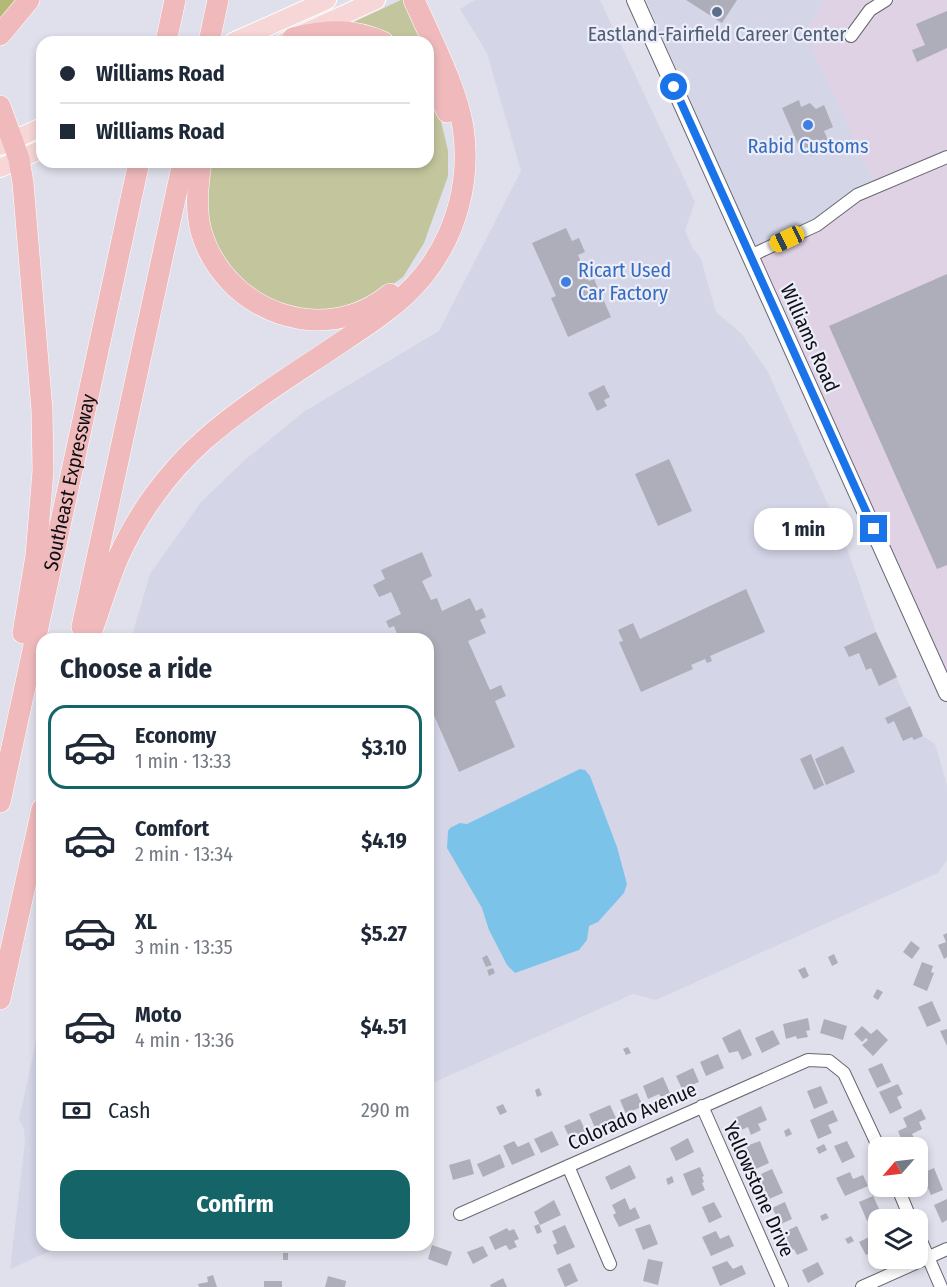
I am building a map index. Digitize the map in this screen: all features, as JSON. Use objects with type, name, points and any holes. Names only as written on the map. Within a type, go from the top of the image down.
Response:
[{"type":"highway","points":[[1,36],[29,0]]},
{"type":"highway","points":[[167,36],[175,0]]},
{"type":"highway","points":[[210,36],[218,0]]},
{"type":"highway","points":[[218,0],[223,25],[222,36]]},
{"type":"highway","points":[[414,0],[429,36]]},
{"type":"highway","points":[[308,36],[332,31],[359,33],[367,36]]},
{"type":"highway","points":[[91,633],[118,558],[136,523],[182,462],[202,442],[249,404],[388,310],[423,276],[443,247],[461,198],[465,162],[462,126],[454,95],[434,48]]},
{"type":"highway","points":[[200,168],[197,196],[201,230],[213,260],[234,286],[253,302],[295,318],[332,319],[360,311],[386,297],[417,267],[439,231],[446,212],[454,169],[451,127],[445,107],[434,87]]},
{"type":"highway","points":[[0,106],[8,153],[23,183],[42,410],[43,471],[36,556],[14,695],[11,753]]},
{"type":"highway","name":"Southeast Expressway","points":[[37,633],[138,168]]},
{"type":"highway","points":[[80,633],[182,168]]},
{"type":"highway","name":"Southeast Expressway","points":[[0,802],[36,638]]},
{"type":"highway","points":[[0,999],[36,836]]},
{"type":"main road","points":[[246,36],[327,0]]},
{"type":"main road","points":[[297,36],[376,0]]},
{"type":"main road","name":"Williams Road","points":[[634,0],[947,693]]},
{"type":"main road","points":[[8,153],[36,132]]},
{"type":"main road","points":[[8,153],[36,150]]},
{"type":"street","points":[[851,36],[870,10],[886,0]]},
{"type":"street","points":[[750,256],[817,225],[857,195],[947,157]]},
{"type":"street","name":"Colorado Avenue","points":[[460,1214],[808,1060],[822,1059],[838,1067],[850,1081],[874,1137]]},
{"type":"street","name":"Yellowstone Drive","points":[[702,1106],[782,1287]]},
{"type":"street","points":[[568,1166],[610,1264]]},
{"type":"street","points":[[941,1287],[928,1257],[947,1249]]},
{"type":"street","points":[[862,1287],[902,1269]]},
{"type":"shaded area","points":[[475,0],[600,0],[695,202],[685,230],[692,247],[701,259],[716,312],[741,333],[768,372],[844,540],[876,632],[923,736],[935,744],[947,785],[947,860],[938,873],[656,1000],[633,994],[434,1082],[434,633],[133,633],[150,574],[201,502],[246,459],[305,411],[439,331],[521,171],[487,53],[460,9]]},
{"type":"shaded area","points":[[646,0],[825,0],[806,33],[877,188],[757,251]]},
{"type":"shaded area","points":[[825,0],[947,0],[947,694],[750,256],[877,188],[805,33]]},
{"type":"shaded area","points":[[36,1041],[36,1251],[50,1251],[10,1269],[25,1142],[24,1129],[19,1119]]},
{"type":"green space","points":[[0,0],[18,0],[0,22]]},
{"type":"green space","points":[[401,0],[406,0],[424,36],[380,36],[345,26]]},
{"type":"green space","points":[[434,106],[440,117],[448,151],[448,176],[424,243],[403,277],[369,301],[330,312],[296,312],[255,296],[221,264],[203,210],[208,168],[434,168]]},
{"type":"water","points":[[580,769],[585,770],[590,776],[617,847],[627,884],[624,893],[598,922],[589,926],[587,940],[579,950],[515,973],[507,965],[489,930],[482,908],[447,848],[448,831],[460,823],[467,824]]},
{"type":"building","name":"Eastland-Fairfield Career Center","points":[[686,0],[737,0],[722,23]]},
{"type":"building","points":[[947,11],[947,48],[917,62],[912,50],[925,45],[916,24]]},
{"type":"building","points":[[799,100],[801,107],[810,103],[816,109],[824,105],[833,127],[824,131],[831,147],[811,156],[807,147],[800,149],[782,108]]},
{"type":"building","points":[[566,228],[572,241],[579,238],[585,252],[578,255],[589,281],[594,279],[611,317],[568,337],[551,298],[556,296],[532,243]]},
{"type":"building","points":[[947,274],[947,565],[937,569],[829,326]]},
{"type":"building","points":[[604,385],[610,397],[604,400],[607,406],[597,411],[588,393]]},
{"type":"building","points":[[669,459],[692,511],[658,526],[635,474]]},
{"type":"building","points":[[422,552],[432,576],[422,581],[431,600],[437,598],[442,611],[470,598],[476,611],[482,608],[486,617],[480,620],[486,633],[468,641],[490,690],[501,685],[506,696],[495,701],[515,747],[459,772],[434,716],[434,633],[397,633],[394,626],[389,628],[386,621],[401,614],[391,592],[379,597],[373,585],[385,579],[381,570]]},
{"type":"building","points":[[746,589],[765,632],[710,656],[712,661],[707,663],[705,659],[691,665],[693,669],[641,692],[619,642],[623,641],[618,630],[633,623],[640,639]]},
{"type":"building","points":[[876,632],[897,677],[879,686],[871,668],[866,670],[859,653],[849,657],[844,647]]},
{"type":"building","points":[[910,706],[923,736],[903,741],[894,721],[888,724],[885,718]]},
{"type":"building","points":[[843,746],[855,772],[826,785],[815,759]]},
{"type":"building","points":[[811,754],[824,785],[814,790],[800,759]]},
{"type":"building","points":[[947,933],[947,957],[944,959],[938,945],[946,942],[943,935]]},
{"type":"building","points":[[911,941],[920,948],[912,959],[903,952]]},
{"type":"building","points":[[834,954],[838,963],[832,966],[828,957]]},
{"type":"building","points":[[487,955],[492,965],[486,967],[482,958]]},
{"type":"building","points":[[922,962],[933,966],[931,972],[934,973],[927,991],[913,985]]},
{"type":"building","points":[[805,967],[809,976],[803,979],[798,970]]},
{"type":"building","points":[[493,968],[495,973],[489,976],[487,970]]},
{"type":"building","points":[[877,989],[883,992],[878,1000],[873,997]]},
{"type":"building","points":[[932,1001],[941,1021],[927,1027],[918,1007]]},
{"type":"building","points":[[808,1018],[810,1030],[806,1031],[808,1037],[797,1039],[796,1036],[786,1039],[783,1024]]},
{"type":"building","points":[[824,1019],[847,1026],[843,1040],[820,1033]]},
{"type":"building","points":[[862,1026],[871,1034],[877,1029],[888,1040],[873,1056],[862,1045],[868,1040],[866,1038],[862,1042],[854,1034]]},
{"type":"building","points":[[740,1029],[752,1055],[742,1060],[738,1051],[729,1053],[722,1038]]},
{"type":"building","points":[[947,1029],[947,1046],[940,1031]]},
{"type":"building","points":[[773,1030],[780,1044],[762,1053],[755,1038]]},
{"type":"building","points":[[628,1047],[631,1053],[626,1055],[623,1049]]},
{"type":"building","points":[[718,1054],[724,1068],[706,1076],[700,1062]]},
{"type":"building","points":[[882,1063],[891,1082],[877,1088],[868,1069]]},
{"type":"building","points":[[693,1068],[699,1082],[682,1089],[676,1076]]},
{"type":"building","points":[[663,1077],[670,1093],[661,1097],[659,1094],[648,1099],[643,1086]]},
{"type":"building","points":[[898,1084],[903,1094],[897,1097],[902,1108],[890,1114],[879,1092]]},
{"type":"building","points":[[821,1086],[828,1103],[814,1109],[807,1091]]},
{"type":"building","points":[[539,1088],[542,1095],[537,1097],[535,1090]]},
{"type":"building","points":[[637,1093],[643,1106],[626,1114],[620,1100]]},
{"type":"building","points":[[503,1104],[507,1112],[500,1115],[496,1107]]},
{"type":"building","points":[[610,1105],[616,1118],[595,1128],[589,1114]]},
{"type":"building","points":[[761,1106],[767,1120],[758,1124],[761,1130],[751,1135],[748,1127],[739,1131],[733,1119]]},
{"type":"building","points":[[921,1109],[926,1119],[919,1122],[922,1129],[912,1134],[914,1137],[900,1137],[898,1131],[907,1127],[903,1118]]},
{"type":"building","points":[[833,1110],[838,1121],[828,1125],[832,1133],[818,1139],[810,1120]]},
{"type":"building","points":[[580,1119],[586,1132],[570,1139],[564,1126]]},
{"type":"building","points":[[789,1128],[792,1134],[786,1137],[784,1131]]},
{"type":"building","points":[[552,1131],[559,1145],[541,1153],[534,1139]]},
{"type":"building","points":[[688,1138],[694,1152],[676,1161],[670,1148]]},
{"type":"building","points":[[514,1141],[518,1147],[529,1142],[535,1155],[512,1165],[503,1146]]},
{"type":"building","points":[[760,1141],[769,1163],[756,1169],[746,1146]]},
{"type":"building","points":[[847,1141],[855,1157],[842,1163],[834,1146]]},
{"type":"building","points":[[824,1144],[827,1150],[819,1154],[816,1148]]},
{"type":"building","points":[[500,1154],[505,1167],[483,1177],[477,1164]]},
{"type":"building","points":[[470,1159],[474,1174],[453,1180],[449,1165]]},
{"type":"building","points":[[630,1165],[636,1178],[611,1190],[605,1177]]},
{"type":"building","points":[[700,1167],[704,1176],[702,1183],[705,1190],[692,1196],[683,1174]]},
{"type":"building","points":[[934,1168],[943,1190],[931,1195],[928,1188],[928,1171]]},
{"type":"building","points":[[772,1169],[783,1193],[769,1199],[761,1181],[763,1180],[761,1174]]},
{"type":"building","points":[[850,1172],[853,1179],[863,1175],[868,1186],[845,1196],[836,1178]]},
{"type":"building","points":[[672,1176],[674,1182],[668,1185],[666,1179]]},
{"type":"building","points":[[873,1197],[879,1209],[868,1209],[867,1221],[859,1202]]},
{"type":"building","points":[[625,1198],[630,1210],[635,1207],[640,1218],[619,1227],[613,1215],[616,1213],[612,1205]]},
{"type":"building","points":[[947,1199],[947,1220],[942,1223],[934,1205]]},
{"type":"building","points":[[554,1200],[561,1215],[540,1225],[534,1212]]},
{"type":"building","points":[[714,1202],[722,1217],[709,1223],[702,1207]]},
{"type":"building","points":[[785,1202],[792,1219],[781,1224],[772,1208]]},
{"type":"building","points":[[826,1213],[829,1218],[822,1221],[820,1216]]},
{"type":"building","points":[[539,1224],[542,1232],[537,1234],[534,1226]]},
{"type":"building","points":[[650,1224],[658,1244],[643,1250],[635,1229]]},
{"type":"building","points":[[565,1225],[575,1247],[557,1255],[553,1245],[557,1243],[552,1231]]},
{"type":"building","points":[[797,1226],[808,1250],[797,1255],[794,1249],[792,1250],[784,1232]]},
{"type":"building","points":[[507,1228],[509,1231],[514,1229],[519,1239],[514,1241],[517,1247],[509,1250],[506,1245],[495,1250],[489,1237]]},
{"type":"building","points":[[716,1231],[720,1239],[729,1235],[734,1246],[711,1256],[702,1237]]},
{"type":"building","points":[[851,1236],[854,1241],[848,1244],[845,1239]]},
{"type":"building","points":[[868,1238],[868,1254],[866,1255],[859,1242]]},
{"type":"building","points":[[434,1246],[452,1252],[447,1266],[428,1259],[430,1251],[434,1251]]},
{"type":"building","points":[[483,1246],[488,1256],[473,1264],[467,1252]]},
{"type":"building","points":[[283,1253],[288,1253],[288,1260],[283,1260]]},
{"type":"building","points":[[648,1259],[663,1262],[658,1285],[643,1281]]},
{"type":"building","points":[[727,1261],[733,1269],[742,1265],[746,1274],[720,1286],[712,1267]]},
{"type":"building","points":[[818,1262],[824,1274],[808,1283],[802,1270]]},
{"type":"building","points":[[570,1263],[578,1281],[565,1287],[557,1269]]},
{"type":"building","points":[[213,1275],[217,1287],[199,1287],[198,1284],[208,1282],[207,1277]]},
{"type":"building","points":[[328,1276],[346,1281],[345,1287],[325,1287]]},
{"type":"building","points":[[503,1278],[507,1287],[491,1287],[490,1285]]},
{"type":"building","points":[[264,1281],[282,1281],[282,1287],[264,1287]]},
{"type":"place","name":"Eastland-Fairfield Career Center","points":[[717,12]]},
{"type":"place","name":"Rabid Customs","points":[[808,125]]},
{"type":"place","name":"Ricart Used Car Factory","points":[[566,282]]},
{"type":"route","points":[[674,87],[874,529]]}]
